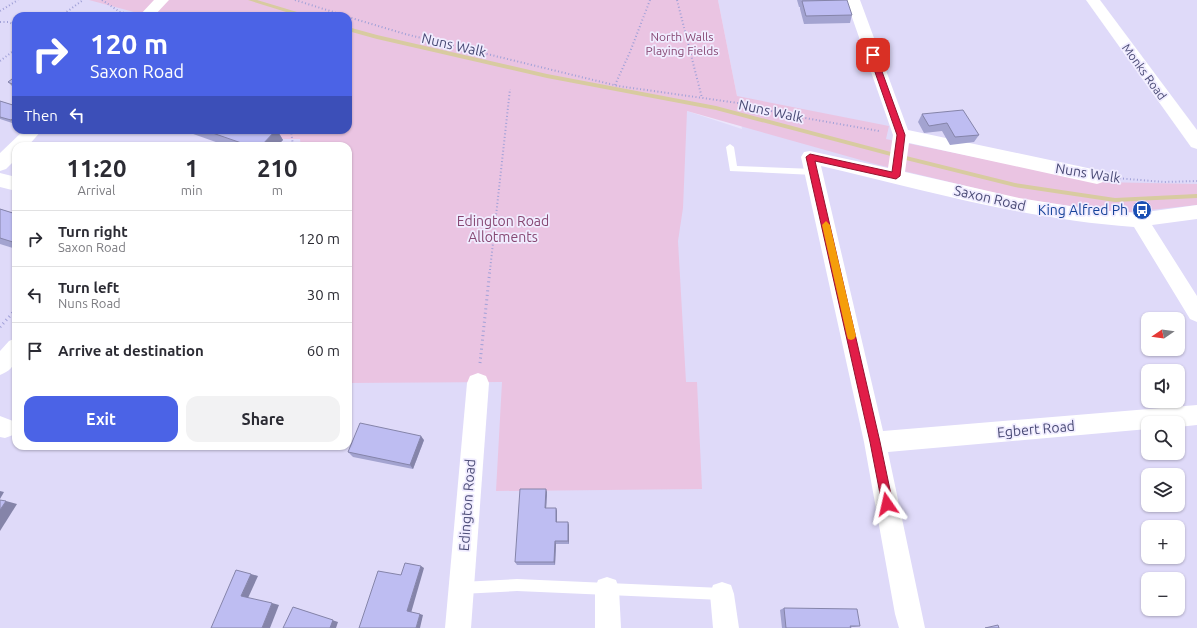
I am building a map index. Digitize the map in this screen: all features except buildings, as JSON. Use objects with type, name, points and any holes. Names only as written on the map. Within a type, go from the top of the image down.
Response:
[{"type":"street","points":[[150,12],[162,0]]},
{"type":"street","points":[[853,0],[901,135],[896,176]]},
{"type":"street","name":"Monks Road","points":[[1093,0],[1197,143]]},
{"type":"street","points":[[22,142],[30,134]]},
{"type":"street","name":"Nuns Walk","points":[[901,135],[1097,177]]},
{"type":"street","points":[[0,164],[12,152]]},
{"type":"street","points":[[812,164],[875,442],[912,628]]},
{"type":"street","name":"Saxon Road","points":[[812,164],[896,176],[1019,205],[1095,217],[1139,220],[1197,212]]},
{"type":"street","points":[[0,180],[12,183]]},
{"type":"street","points":[[1139,220],[1197,313]]},
{"type":"street","points":[[0,366],[12,352]]},
{"type":"street","name":"Edington Road","points":[[458,628],[478,383]]},
{"type":"street","name":"Egbert Road","points":[[875,442],[1197,415]]},
{"type":"street","points":[[607,589],[608,628]]},
{"type":"street","points":[[722,594],[726,628]]},
{"type":"lane","points":[[730,147],[733,169],[812,164]]},
{"type":"lane","points":[[461,588],[517,585],[722,594]]},
{"type":"path","points":[[0,11],[18,0]]},
{"type":"path","points":[[66,12],[83,0]]},
{"type":"path","points":[[102,0],[120,12]]},
{"type":"path","name":"Nuns Walk","points":[[295,0],[334,12]]},
{"type":"path","points":[[614,85],[630,52],[650,0]]},
{"type":"path","points":[[677,0],[702,98]]},
{"type":"path","name":"Nuns Walk","points":[[352,18],[405,34],[614,85],[738,103],[788,115],[901,135]]},
{"type":"path","points":[[0,22],[12,24]]},
{"type":"path","points":[[0,61],[12,52]]},
{"type":"path","points":[[478,383],[510,89]]},
{"type":"path","name":"Nuns Walk","points":[[1097,177],[1164,182],[1197,181]]},
{"type":"path","points":[[0,328],[12,314]]},
{"type":"shaded area","points":[[0,0],[227,0],[265,12],[12,12],[12,134],[352,134],[352,130],[687,111],[742,129],[718,0],[1197,0],[1197,628],[0,628]]},
{"type":"green space","name":"Edington Road Allotments","points":[[89,0],[718,0],[737,96],[889,126],[886,139],[1098,182],[1197,184],[1197,205],[1122,213],[1020,199],[875,164],[687,111],[683,208],[678,241],[686,382],[697,382],[702,489],[496,491],[502,382],[352,383],[352,142],[300,142],[300,139],[284,139],[271,134],[352,134],[352,12],[134,12]]},
{"type":"waterway","points":[[251,0],[292,12]]},
{"type":"waterway","points":[[352,30],[547,76],[716,108],[1015,185],[1115,200],[1197,196]]},
{"type":"slow traffic","points":[[826,225],[851,336]]},
{"type":"place","name":"King Alfred Ph","points":[[1142,210]]},
{"type":"route","points":[[873,55],[901,135],[896,176],[810,157],[875,442],[887,504]]},
{"type":"park label","name":"North Walls Playing Fields","points":[[682,44]]}]
